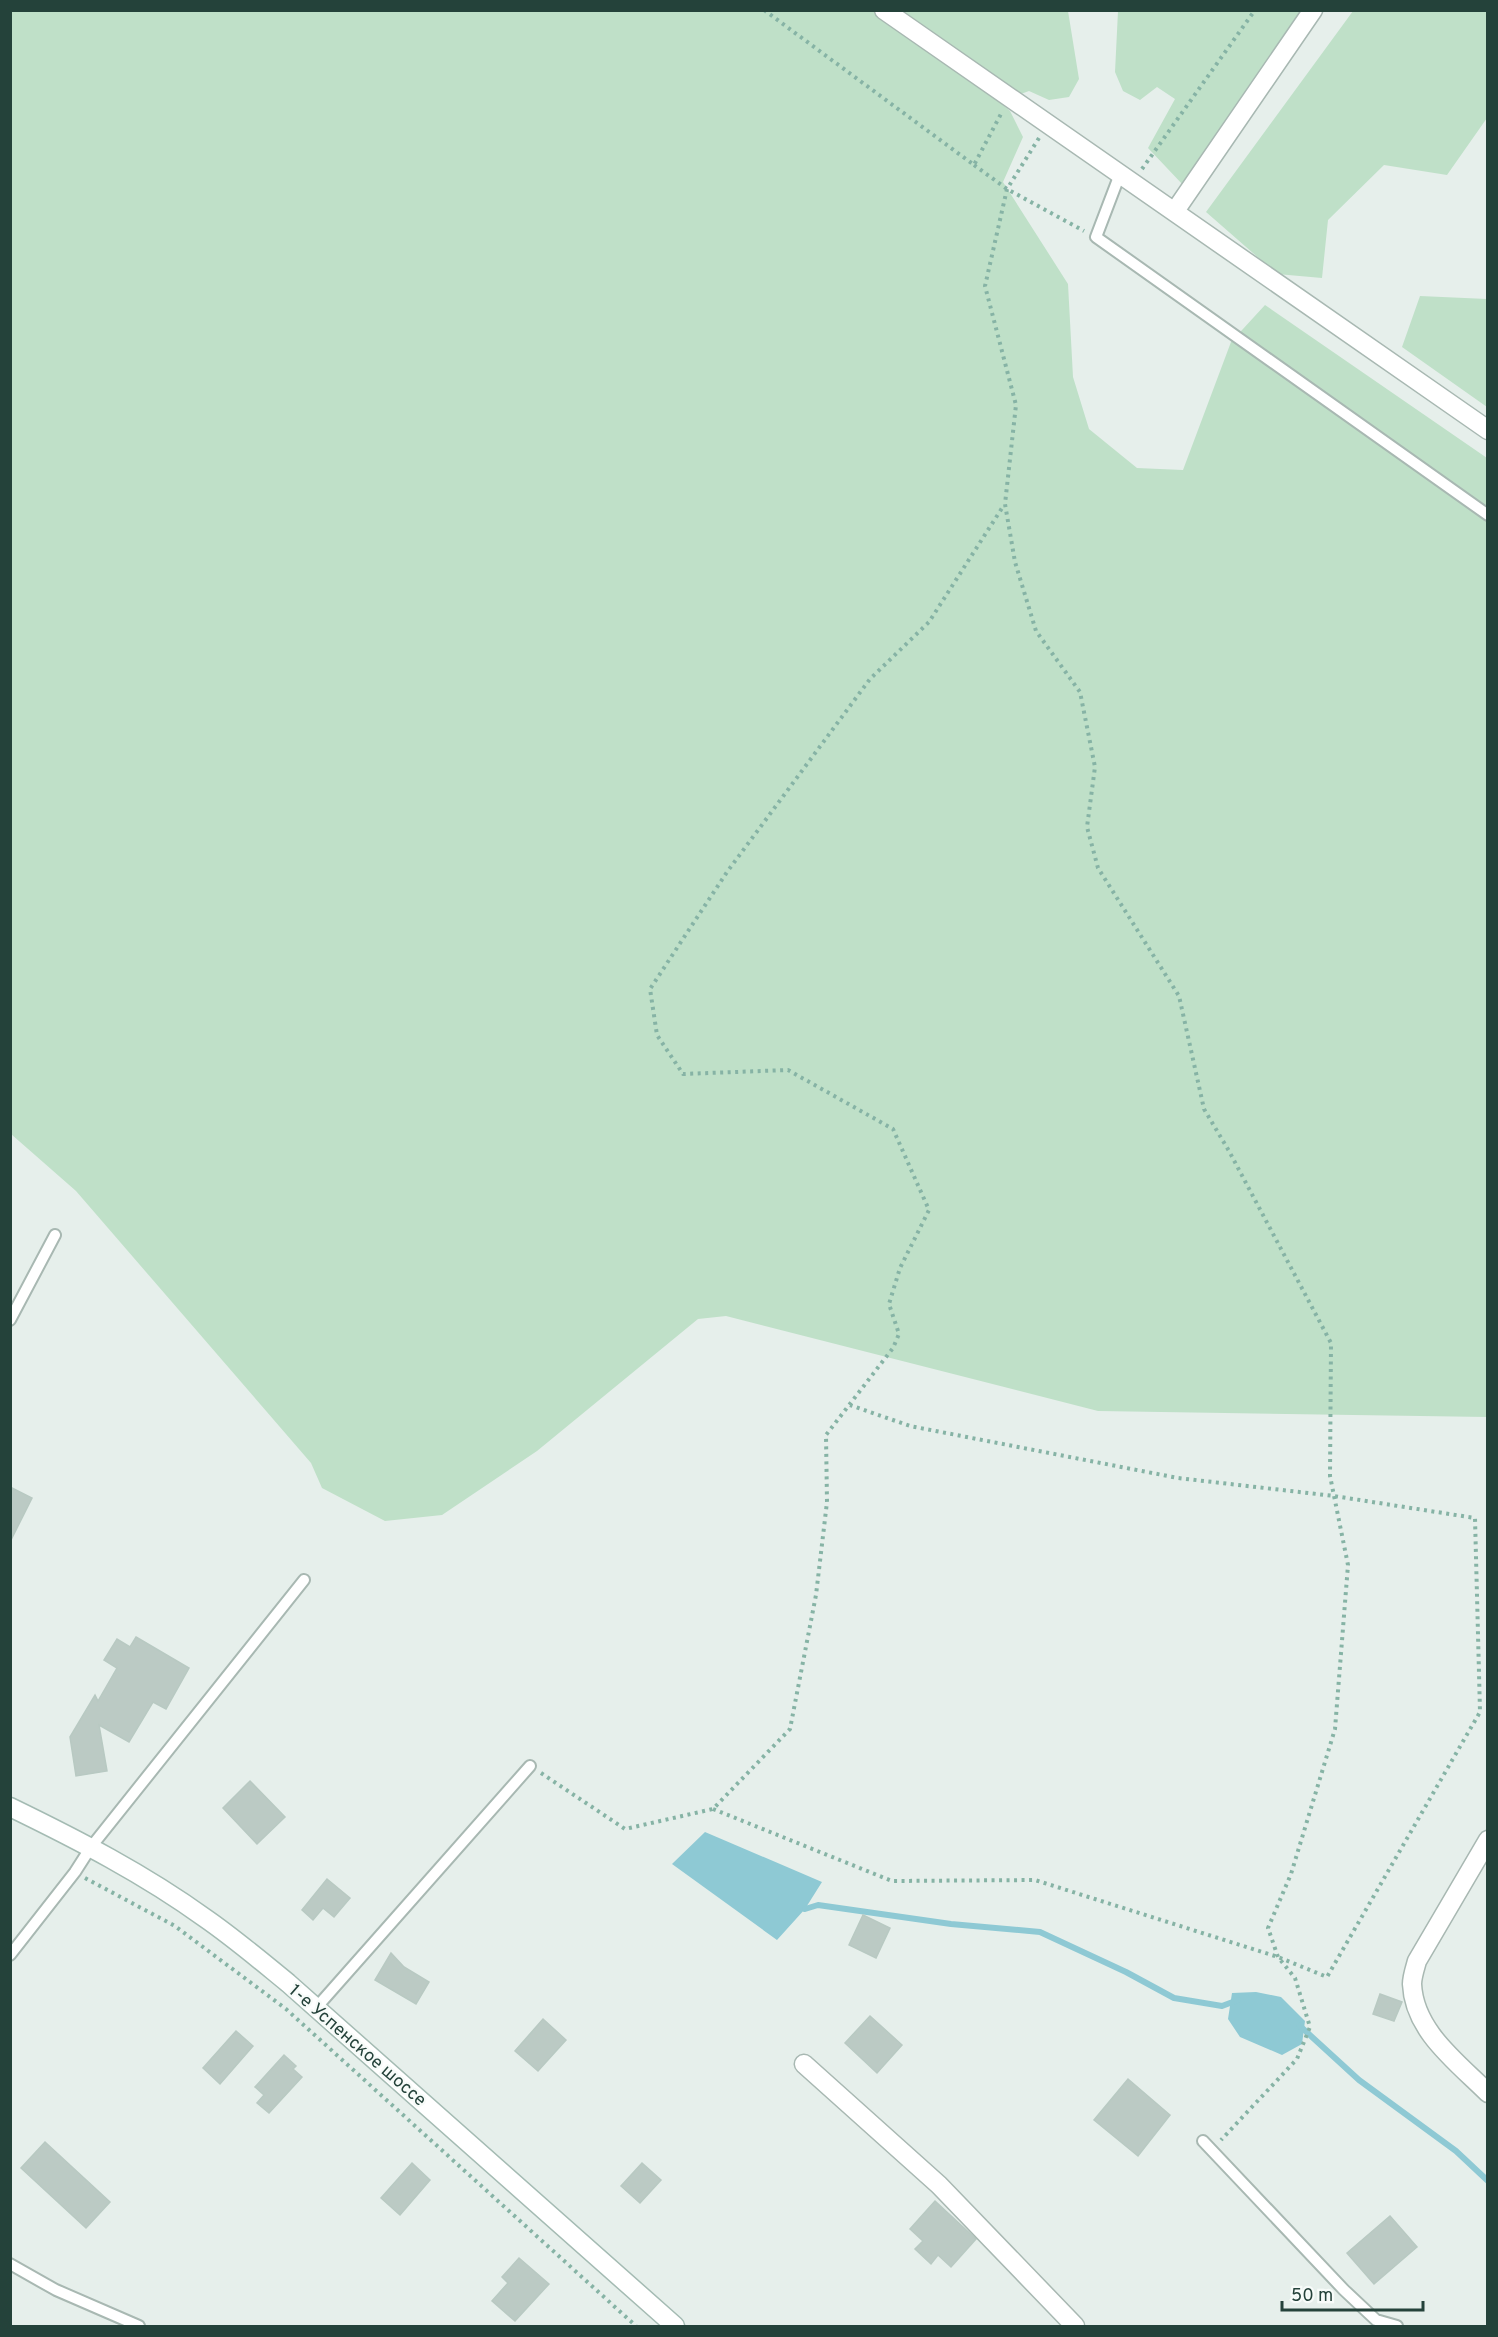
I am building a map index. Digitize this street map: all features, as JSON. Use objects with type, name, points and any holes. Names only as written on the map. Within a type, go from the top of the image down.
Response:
[{"type":"street","points":[[884,10],[1488,430]]},
{"type":"street","points":[[1174,211],[1313,10]]},
{"type":"street","name":"1-е Успенское шоссе","points":[[10,1807],[91,1847],[204,1917],[316,2008],[675,2326]]},
{"type":"street","points":[[1488,1840],[1417,1961],[1412,1983],[1420,2019],[1437,2043],[1488,2092]]},
{"type":"street","points":[[804,2064],[939,2185],[1075,2326]]},
{"type":"lane","points":[[1127,178],[1096,237],[1488,515]]},
{"type":"lane","points":[[10,1320],[55,1234]]},
{"type":"lane","points":[[10,1955],[75,1872],[91,1847],[304,1580]]},
{"type":"lane","points":[[316,2008],[530,1766]]},
{"type":"lane","points":[[1203,2141],[1344,2290],[1376,2320],[1397,2326]]},
{"type":"lane","points":[[10,2265],[56,2290],[140,2326]]},
{"type":"path","points":[[764,10],[1007,189],[1096,237]]},
{"type":"path","points":[[1127,178],[1255,10]]},
{"type":"path","points":[[974,165],[1010,98]]},
{"type":"path","points":[[1047,124],[1007,189],[985,286],[1016,405],[1005,504],[1015,562],[1036,631],[1080,692],[1095,767],[1087,827],[1098,868],[1179,996],[1204,1109],[1230,1151],[1331,1343],[1330,1476],[1348,1565],[1335,1729],[1291,1874],[1268,1928],[1278,1957],[1295,1978],[1310,2027],[1297,2059],[1213,2149]]},
{"type":"path","points":[[530,1766],[625,1829],[713,1809],[790,1729],[816,1595],[827,1502],[826,1435],[893,1348],[899,1334],[889,1304],[900,1268],[929,1210],[893,1129],[788,1070],[683,1074],[657,1035],[650,989],[727,872],[870,679],[929,622],[1005,504]]},
{"type":"path","points":[[713,1809],[892,1881],[1035,1880],[1278,1957],[1327,1977],[1480,1712],[1475,1518],[1334,1496],[1166,1476],[910,1426],[850,1405]]},
{"type":"path","points":[[75,1872],[176,1926],[286,2009],[636,2326]]},
{"type":"green space","points":[[11,11],[1068,11],[1079,79],[1069,97],[1049,100],[1029,91],[1010,98],[974,80],[1010,111],[1023,137],[1003,182],[1068,284],[1073,377],[1089,429],[1137,468],[1183,470],[1231,342],[1265,305],[1487,458],[1487,1417],[1098,1411],[726,1316],[698,1319],[537,1451],[442,1515],[385,1521],[322,1488],[311,1463],[76,1191],[11,1134]]},
{"type":"green space","points":[[1118,11],[1308,11],[1184,186],[1148,148],[1175,99],[1157,87],[1140,100],[1123,91],[1115,72]]},
{"type":"green space","points":[[1353,11],[1487,11],[1487,118],[1447,175],[1384,165],[1328,220],[1322,278],[1277,274],[1206,212]]},
{"type":"green space","points":[[1420,296],[1487,299],[1487,407],[1402,347]]},
{"type":"water","points":[[705,1832],[822,1882],[805,1909],[777,1940],[672,1864]]},
{"type":"water","points":[[1256,1992],[1281,1997],[1305,2021],[1302,2044],[1282,2055],[1240,2037],[1228,2019],[1232,1993]]},
{"type":"building","points":[[10,1487],[32,1498],[10,1542]]},
{"type":"building","points":[[136,1637],[189,1668],[166,1709],[153,1702],[129,1742],[99,1725],[107,1771],[76,1776],[70,1737],[95,1695],[98,1701],[117,1668],[104,1660],[117,1639],[130,1647]]},
{"type":"building","points":[[250,1781],[285,1817],[257,1844],[223,1808]]},
{"type":"building","points":[[327,1879],[350,1898],[334,1917],[323,1908],[313,1920],[302,1910]]},
{"type":"building","points":[[863,1915],[890,1928],[876,1958],[849,1945]]},
{"type":"building","points":[[391,1953],[404,1967],[429,1982],[416,2004],[375,1980]]},
{"type":"building","points":[[1380,1994],[1402,2002],[1394,2021],[1373,2014]]},
{"type":"building","points":[[870,2016],[902,2045],[877,2073],[845,2043]]},
{"type":"building","points":[[543,2019],[566,2040],[538,2071],[515,2051]]},
{"type":"building","points":[[236,2031],[253,2046],[220,2084],[203,2068]]},
{"type":"building","points":[[284,2055],[296,2066],[293,2069],[302,2077],[269,2113],[257,2103],[264,2095],[255,2087]]},
{"type":"building","points":[[1128,2079],[1170,2115],[1138,2156],[1094,2120]]},
{"type":"building","points":[[45,2142],[110,2202],[86,2228],[21,2168]]},
{"type":"building","points":[[412,2163],[430,2180],[400,2215],[381,2198]]},
{"type":"building","points":[[642,2163],[661,2180],[640,2203],[621,2186]]},
{"type":"building","points":[[935,2201],[976,2239],[951,2267],[938,2255],[931,2264],[915,2249],[923,2241],[910,2229]]},
{"type":"building","points":[[1390,2216],[1417,2247],[1374,2284],[1347,2253]]},
{"type":"building","points":[[519,2258],[549,2284],[515,2321],[492,2301],[508,2283],[502,2277]]},
{"type":"waterway","points":[[805,1909],[818,1905],[951,1924],[1040,1932],[1126,1972],[1174,1998],[1222,2006],[1238,2000]]},
{"type":"waterway","points":[[1300,2026],[1359,2080],[1456,2151],[1488,2181]]}]
